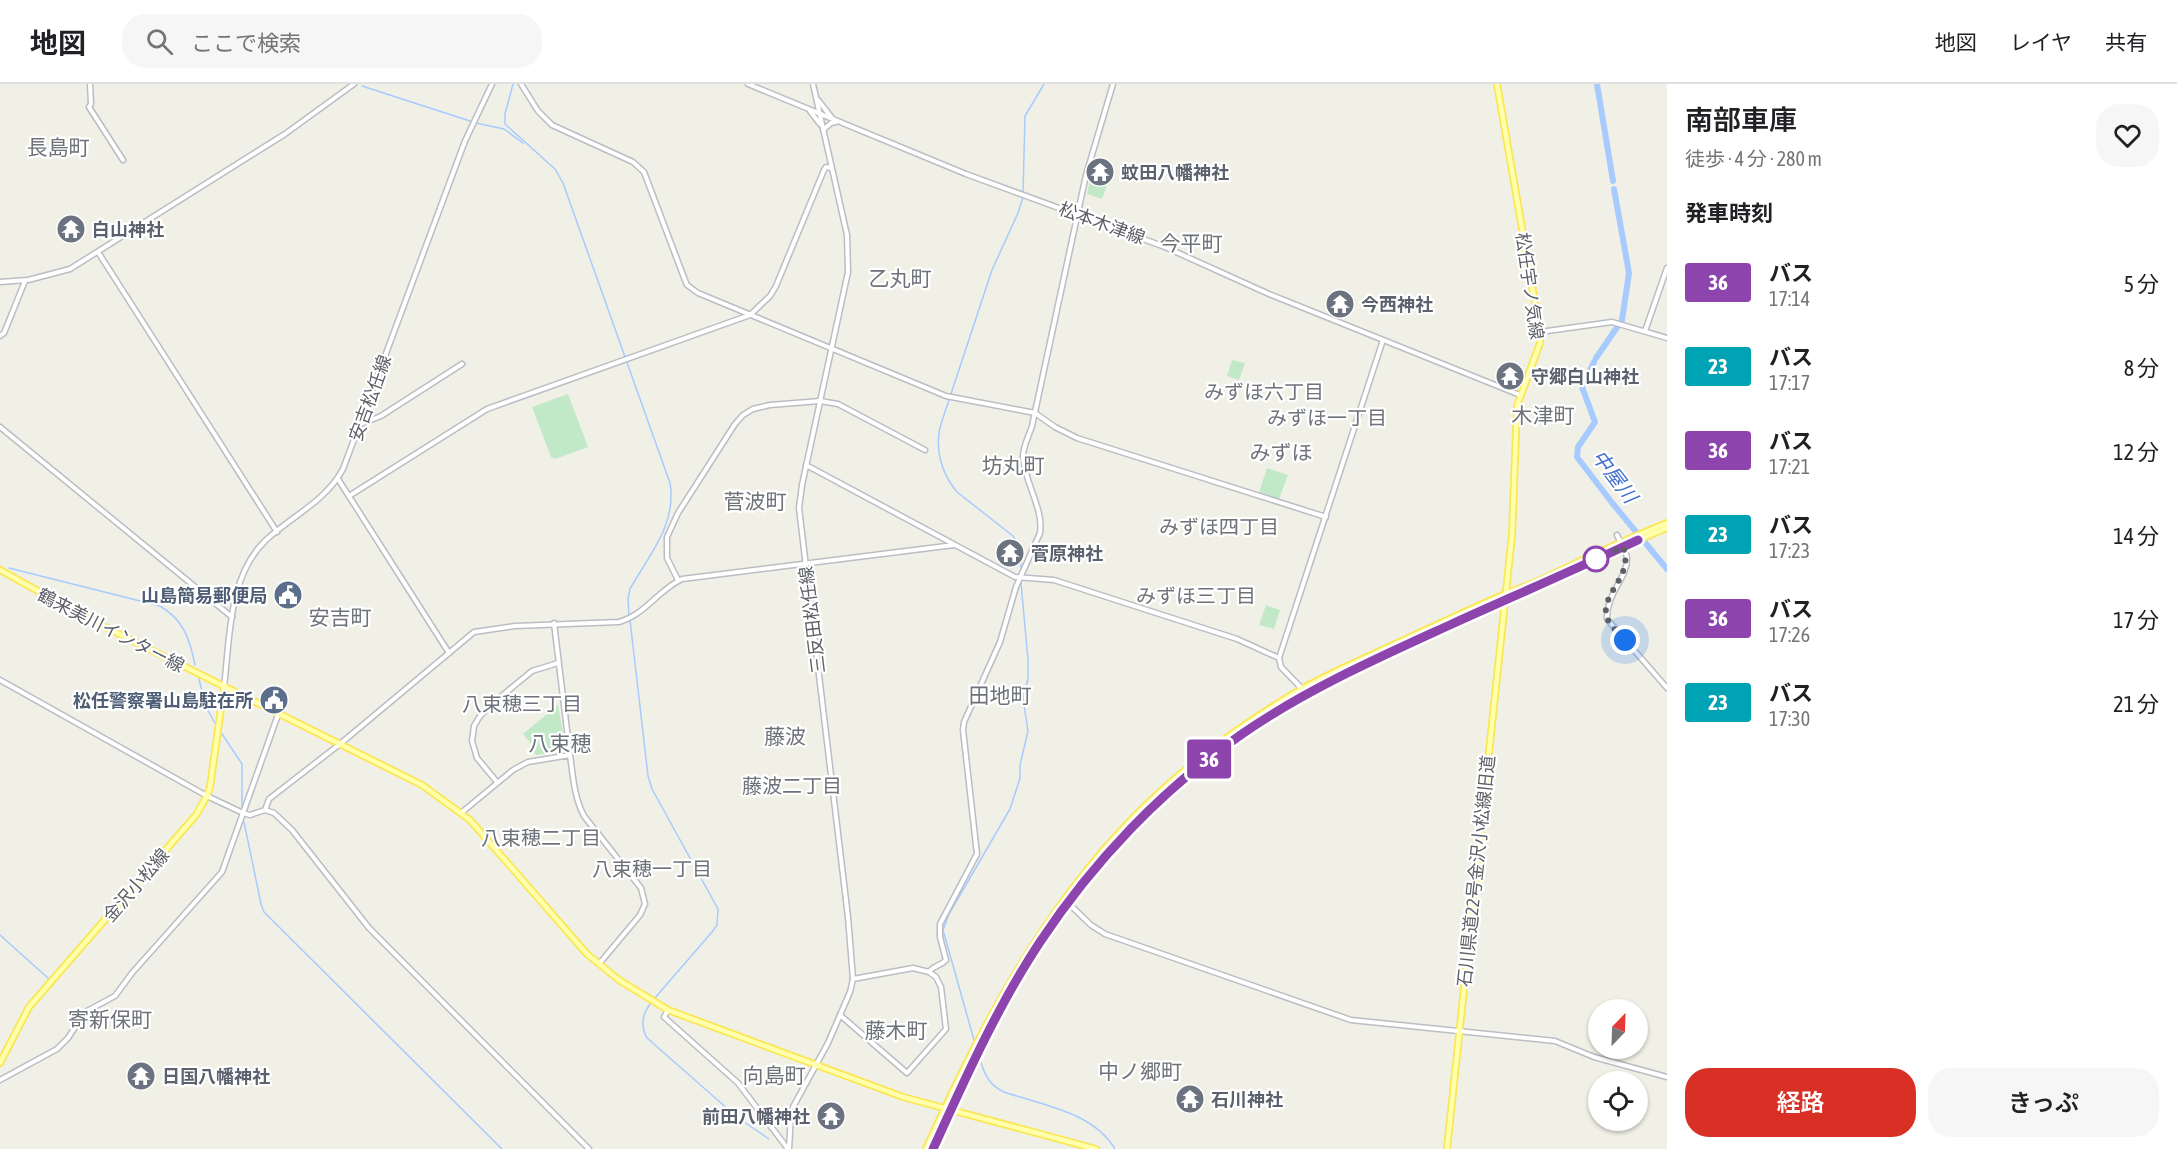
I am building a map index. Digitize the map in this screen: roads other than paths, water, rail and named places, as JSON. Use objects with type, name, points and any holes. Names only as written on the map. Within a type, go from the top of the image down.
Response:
[{"type":"main road","name":"松任宇ノ気線","points":[[1497,84],[1540,332],[1537,354],[1520,395],[1515,431],[1512,535],[1506,597]]},
{"type":"main road","points":[[926,1149],[944,1109],[1023,958],[1131,820],[1169,785],[1244,726],[1351,664],[1623,547],[1667,523]]},
{"type":"main road","points":[[1644,535],[1667,528]]},
{"type":"main road","points":[[1506,597],[1620,542],[1637,538]]},
{"type":"main road","name":"鶴来美川インター線","points":[[0,570],[87,618],[224,687]]},
{"type":"main road","name":"石川県道22号金沢小松線旧道","points":[[1447,1149],[1506,597]]},
{"type":"main road","points":[[224,687],[279,712],[422,785],[461,813],[484,835],[573,939],[619,981],[651,1001],[668,1010],[903,1097],[1096,1149]]},
{"type":"main road","name":"金沢小松線","points":[[0,1063],[29,1007],[167,851],[193,819],[207,796],[224,687]]},
{"type":"main road","points":[[933,1149],[950,1110],[1011,989],[1066,901]]},
{"type":"street","points":[[90,84],[91,104],[89,107],[123,160]]},
{"type":"street","points":[[0,282],[25,281],[70,269],[285,134],[354,84]]},
{"type":"street","name":"安吉松任線","points":[[224,687],[232,617],[238,588],[247,565],[259,548],[319,500],[338,479],[465,141],[492,84]]},
{"type":"street","points":[[521,84],[547,122],[633,162],[645,172],[687,285],[698,293],[950,398],[1035,413],[1055,427],[1077,438],[1326,517]]},
{"type":"street","name":"松本木津線","points":[[748,84],[966,174],[1166,247],[1269,294],[1520,395]]},
{"type":"street","name":"三反田松任線","points":[[788,1149],[791,1115],[840,1015],[853,979],[848,917],[799,508],[806,465],[848,276],[848,248],[813,84]]},
{"type":"street","points":[[929,972],[934,966],[946,960],[940,937],[940,924],[977,854],[964,722],[1000,642],[1020,579],[1040,533],[1041,523],[1026,478],[1023,456],[1035,413],[1086,175],[1113,84]]},
{"type":"street","points":[[805,108],[815,106],[816,97]]},
{"type":"street","points":[[816,97],[838,122]]},
{"type":"street","points":[[805,108],[816,117],[823,130],[831,123],[838,122]]},
{"type":"street","points":[[349,496],[487,409],[750,315],[770,296],[776,286],[824,170],[826,167],[831,168]]},
{"type":"street","points":[[98,252],[277,532]]},
{"type":"street","points":[[1645,331],[1667,268]]},
{"type":"street","points":[[0,336],[4,333],[25,281]]},
{"type":"street","points":[[1540,332],[1602,323],[1620,324],[1667,338]]},
{"type":"street","points":[[1305,692],[1281,667],[1279,658],[1383,340]]},
{"type":"street","points":[[360,424],[381,416],[462,364]]},
{"type":"street","points":[[678,580],[667,558],[667,537],[678,513],[735,424],[753,409],[770,405],[820,401],[838,404],[925,450]]},
{"type":"street","points":[[0,427],[232,617]]},
{"type":"street","points":[[806,465],[1020,579],[1037,577],[1054,580],[1237,639],[1279,658]]},
{"type":"street","points":[[338,479],[448,653]]},
{"type":"street","points":[[1617,535],[1627,557],[1626,566],[1608,602],[1607,619],[1667,688]]},
{"type":"street","points":[[265,810],[269,799],[340,744],[466,638],[481,630],[628,619],[642,611],[665,588],[678,580],[954,545]]},
{"type":"street","points":[[554,623],[573,782],[579,806],[584,816],[641,888],[645,904],[640,915],[599,964]]},
{"type":"street","points":[[497,782],[477,758],[472,741],[474,726],[492,704],[532,671],[558,663]]},
{"type":"street","points":[[0,680],[207,796],[250,815],[265,810],[274,813],[292,830],[369,928],[589,1149]]},
{"type":"street","points":[[0,1080],[57,1049],[68,1038],[85,1012],[115,996],[132,973],[222,872],[279,712]]},
{"type":"street","points":[[461,813],[497,782],[528,762],[570,755]]},
{"type":"street","points":[[1066,901],[1090,925],[1105,934],[1350,1020],[1555,1041],[1594,1057],[1667,1077]]},
{"type":"street","points":[[840,1015],[906,1073],[946,1029],[941,987],[936,977],[929,972],[913,968],[853,979]]},
{"type":"street","points":[[668,1010],[664,1017],[738,1083],[788,1149]]},
{"type":"waterway","points":[[513,84],[505,114],[505,124],[555,169],[563,183],[670,483],[671,498],[665,526],[660,539],[630,589],[629,616]]},
{"type":"waterway","points":[[1023,193],[1025,116],[1044,84]]},
{"type":"waterway","name":"中屋川","points":[[1597,84],[1613,181]]},
{"type":"waterway","points":[[362,86],[470,121]]},
{"type":"waterway","points":[[476,123],[504,129],[523,143]]},
{"type":"waterway","name":"中屋川","points":[[1596,358],[1622,320],[1629,273],[1614,189]]},
{"type":"waterway","points":[[1021,570],[1021,556],[1013,536],[951,485],[940,460],[938,442],[941,424],[992,270],[1023,197]]},
{"type":"waterway","name":"中屋川","points":[[1594,362],[1582,387],[1595,422],[1578,447],[1577,457],[1667,569]]},
{"type":"waterway","points":[[9,568],[160,606],[175,618],[185,631],[195,665]]},
{"type":"waterway","points":[[974,1040],[943,930],[949,914],[1010,809],[1020,778],[1020,765],[1028,731],[1023,698],[1028,679],[1028,660],[1021,583]]},
{"type":"waterway","points":[[630,620],[648,776],[652,789],[718,909],[717,925],[654,999]]},
{"type":"waterway","points":[[199,679],[206,707],[216,725]]},
{"type":"waterway","points":[[222,734],[242,764],[242,807]]},
{"type":"waterway","points":[[244,822],[264,912],[502,1149]]},
{"type":"waterway","points":[[0,935],[49,979]]},
{"type":"waterway","points":[[651,1003],[643,1020],[643,1029],[647,1038],[737,1117],[769,1139]]},
{"type":"waterway","points":[[980,1059],[983,1070],[994,1086],[1004,1092],[1080,1118],[1094,1126],[1115,1149]]},
{"type":"place","name":"蚊田八幡神社","points":[[1100,172]]},
{"type":"place","name":"白山神社","points":[[71,229]]},
{"type":"place","name":"今西神社","points":[[1340,304]]},
{"type":"place","name":"守郷白山神社","points":[[1510,376]]},
{"type":"place","name":"菅原神社","points":[[1010,553]]},
{"type":"place","name":"山島簡易郵便局","points":[[288,595]]},
{"type":"place","name":"松任警察署山島駐在所","points":[[274,700]]},
{"type":"place","name":"日国八幡神社","points":[[141,1076]]},
{"type":"place","name":"石川神社","points":[[1190,1099]]},
{"type":"place","name":"前田八幡神社","points":[[831,1116]]},
{"type":"district","name":"長島町","points":[[58,147]]},
{"type":"district","name":"今平町","points":[[1191,243]]},
{"type":"district","name":"乙丸町","points":[[900,278]]},
{"type":"district","name":"みずほ六丁目","points":[[1264,391]]},
{"type":"district","name":"木津町","points":[[1543,415]]},
{"type":"district","name":"みずほ一丁目","points":[[1327,417]]},
{"type":"district","name":"みずほ","points":[[1281,452]]},
{"type":"district","name":"坊丸町","points":[[1013,465]]},
{"type":"district","name":"菅波町","points":[[755,501]]},
{"type":"district","name":"みずほ四丁目","points":[[1219,526]]},
{"type":"district","name":"みずほ三丁目","points":[[1196,595]]},
{"type":"district","name":"安吉町","points":[[340,617]]},
{"type":"district","name":"田地町","points":[[1000,695]]},
{"type":"district","name":"八束穂三丁目","points":[[522,703]]},
{"type":"district","name":"藤波","points":[[785,736]]},
{"type":"district","name":"八束穂","points":[[560,743]]},
{"type":"district","name":"藤波二丁目","points":[[792,785]]},
{"type":"district","name":"八束穂二丁目","points":[[541,837]]},
{"type":"district","name":"八束穂一丁目","points":[[652,868]]},
{"type":"district","name":"寄新保町","points":[[110,1019]]},
{"type":"district","name":"藤木町","points":[[896,1030]]},
{"type":"district","name":"中ノ郷町","points":[[1140,1071]]},
{"type":"district","name":"向島町","points":[[774,1075]]}]
